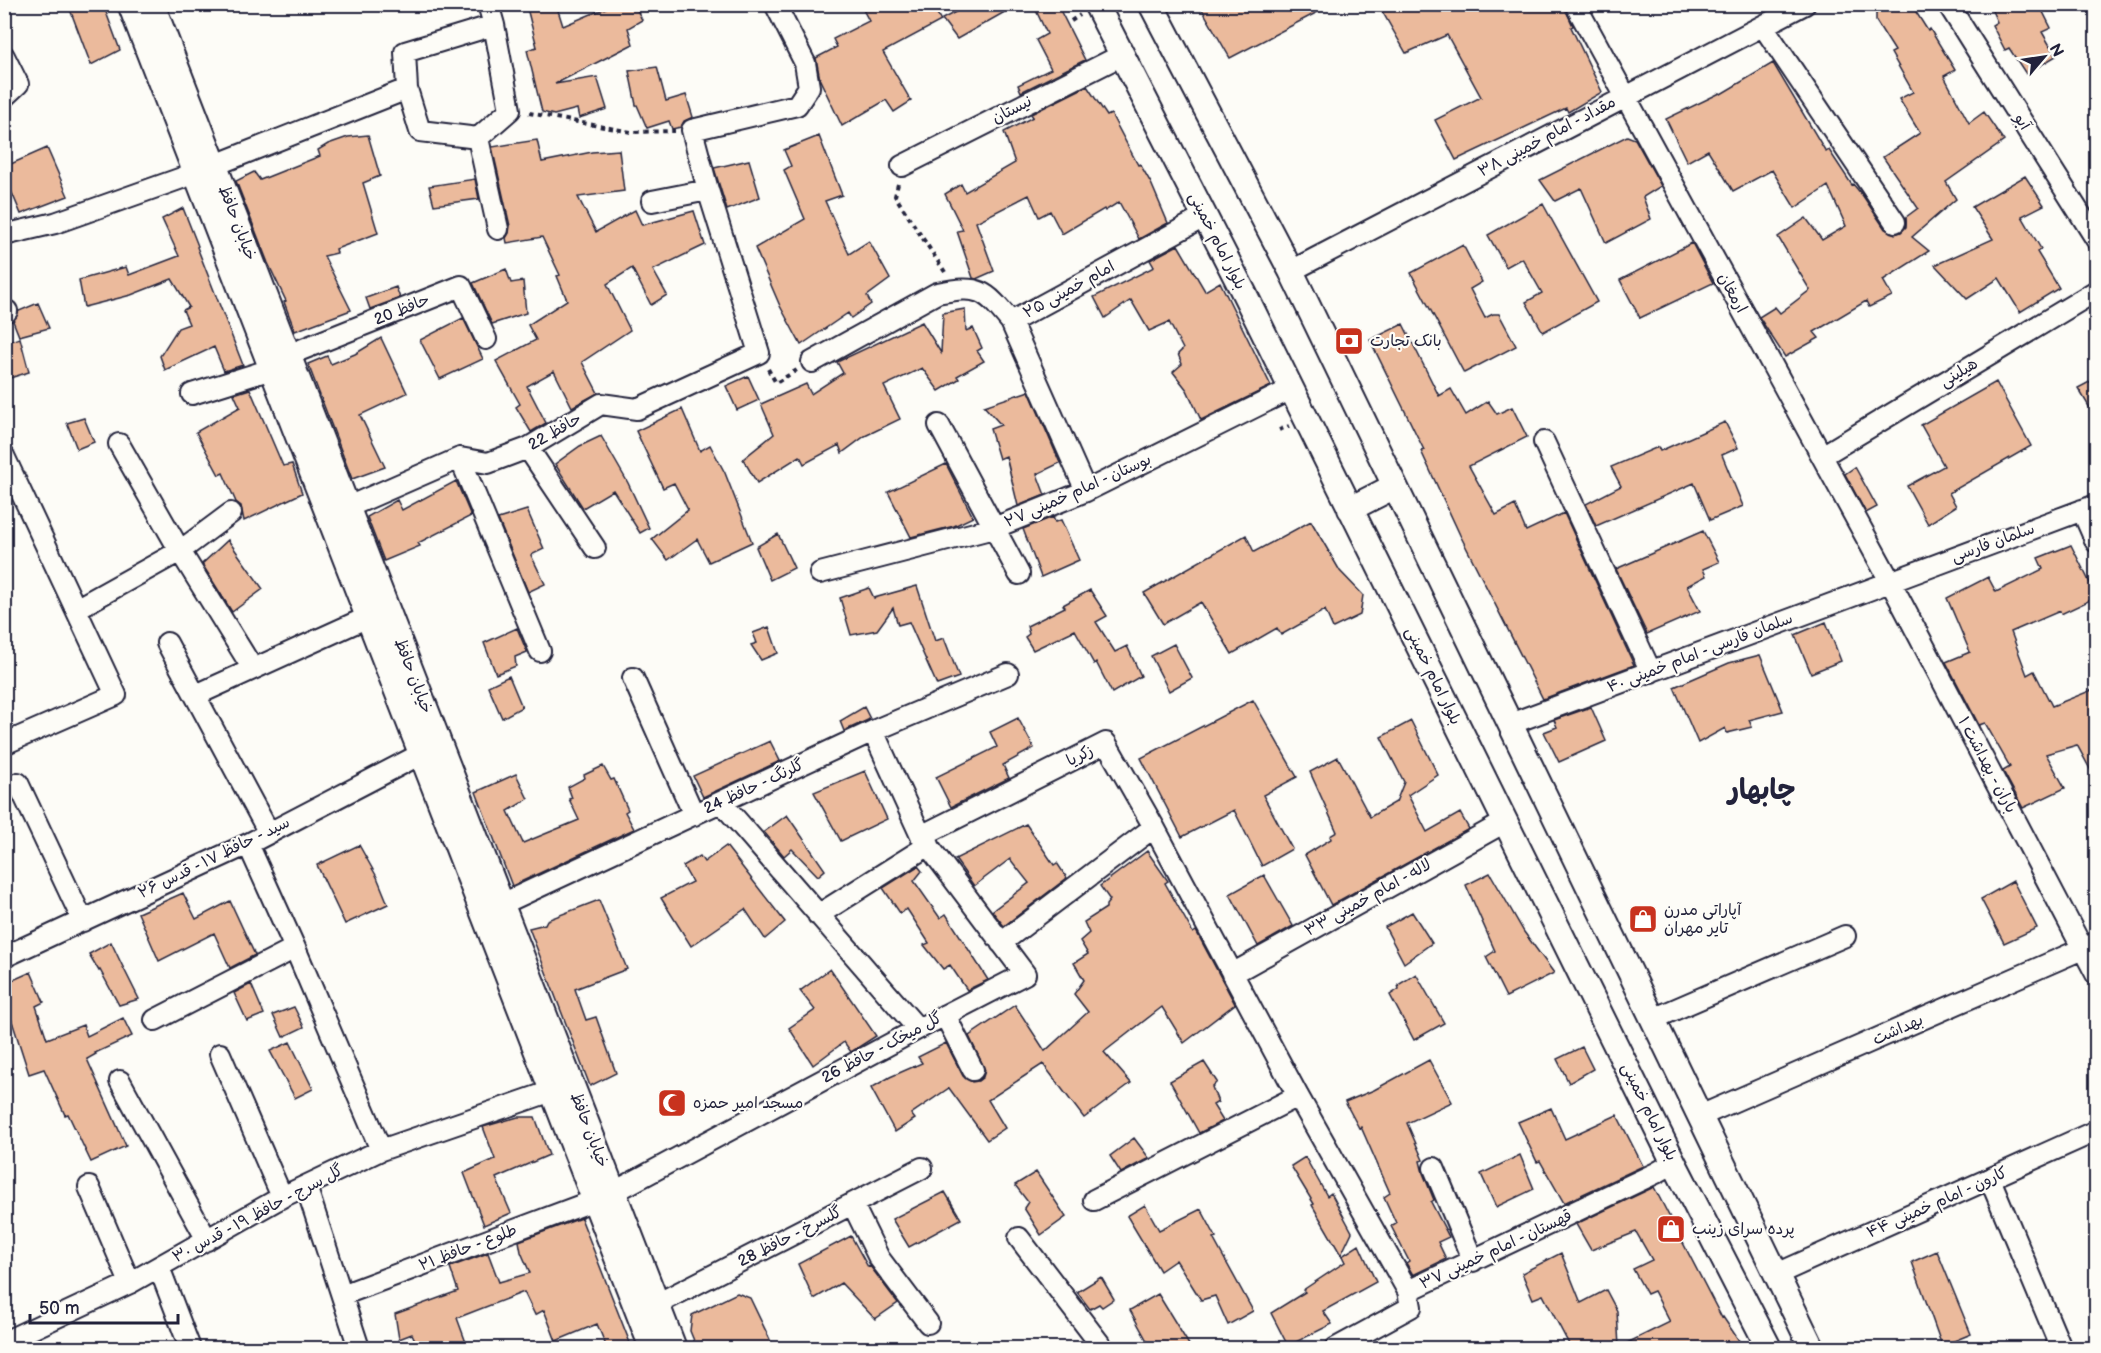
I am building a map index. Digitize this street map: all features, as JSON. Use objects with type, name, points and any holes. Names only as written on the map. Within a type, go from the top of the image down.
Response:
[{"type":"main road","name":"خیابان حافظ","points":[[130,4],[205,169],[280,362],[368,617],[552,1091],[657,1304],[674,1348]]},
{"type":"main road","name":"خیابان حافظ","points":[[152,4],[205,169]]},
{"type":"main road","name":"بلوار امام خمینی","points":[[1096,4],[1291,389],[1674,1163],[1769,1348]]},
{"type":"main road","points":[[1151,4],[1291,271],[1812,1348]]},
{"type":"main road","name":"خیابان حافظ","points":[[280,362],[348,507],[502,904],[604,1196],[652,1348]]},
{"type":"main road","points":[[1350,509],[1395,486]]},
{"type":"street","points":[[488,4],[494,25],[510,110],[478,138],[420,131],[407,89],[405,52],[494,25]]},
{"type":"street","points":[[759,353],[708,190],[692,130],[797,105],[809,87],[805,63],[775,4]]},
{"type":"street","name":"ارمغان","points":[[1575,4],[1890,581]]},
{"type":"street","name":"مقداد - امام خمینی ۳۸","points":[[1291,271],[1805,4]]},
{"type":"street","name":"آبو","points":[[1948,4],[2096,239]]},
{"type":"street","points":[[1763,26],[1895,222]]},
{"type":"street","name":"نیستان","points":[[902,166],[1122,55]]},
{"type":"street","points":[[4,56],[18,84],[4,98]]},
{"type":"street","points":[[4,235],[55,223],[205,169],[407,89]]},
{"type":"street","points":[[478,138],[498,228]]},
{"type":"street","points":[[652,201],[708,190]]},
{"type":"street","name":"امام خمینی ۲۵","points":[[812,362],[937,292],[956,289],[979,290],[996,303],[1011,322],[1204,217]]},
{"type":"street","name":"حافظ 20","points":[[280,362],[461,286],[486,339]]},
{"type":"street","name":"هیلینی","points":[[1822,456],[2097,291]]},
{"type":"street","points":[[1011,322],[1086,491]]},
{"type":"street","name":"حافظ 22","points":[[348,507],[460,459],[488,463],[528,448],[602,404],[637,410],[759,353]]},
{"type":"street","points":[[192,394],[280,362]]},
{"type":"street","name":"بوستان - امام خمینی ۲۷","points":[[820,573],[994,528],[1086,491],[1291,389]]},
{"type":"street","points":[[939,425],[1019,574]]},
{"type":"street","points":[[1544,442],[1652,672]]},
{"type":"street","points":[[119,444],[180,551],[253,669]]},
{"type":"street","points":[[528,448],[595,548]]},
{"type":"street","points":[[4,456],[116,695],[4,744]]},
{"type":"street","points":[[460,459],[540,651]]},
{"type":"street","points":[[2089,508],[2097,542]]},
{"type":"street","name":"سلمان فارسی","points":[[1890,581],[2089,508]]},
{"type":"street","points":[[76,609],[180,551],[231,513]]},
{"type":"street","name":"سلمان فارسی - امام خمینی ۴۰","points":[[1510,724],[1890,581]]},
{"type":"street","name":"باران - بهداشت ۱","points":[[1890,581],[2090,946],[2097,974]]},
{"type":"street","points":[[196,695],[368,617]]},
{"type":"street","points":[[167,644],[269,833]]},
{"type":"street","name":"گلرنگ - حافظ 24","points":[[502,904],[873,731],[1008,674]]},
{"type":"street","points":[[633,678],[694,815]]},
{"type":"street","points":[[873,731],[925,840],[1001,944],[1154,827]]},
{"type":"street","name":"زکریا","points":[[925,840],[1106,743],[1154,827],[1298,1096],[1408,1291]]},
{"type":"street","name":"سید - حافظ ۱۷ - قدس ۲۶","points":[[4,957],[248,844],[421,754]]},
{"type":"street","points":[[18,783],[82,921]]},
{"type":"street","points":[[721,802],[918,1029]]},
{"type":"street","name":"لاله - امام خمینی ۳۳","points":[[1232,974],[1505,822]]},
{"type":"street","points":[[818,915],[925,840]]},
{"type":"street","points":[[248,844],[296,948],[381,1150]]},
{"type":"street","points":[[1653,1018],[1845,936]]},
{"type":"street","name":"گل میخک - حافظ 26","points":[[604,1196],[1025,974],[1001,944]]},
{"type":"street","name":"بهداشت","points":[[1700,1116],[2090,946]]},
{"type":"street","points":[[155,1020],[296,948]]},
{"type":"street","points":[[945,1015],[972,1070]]},
{"type":"street","points":[[220,1054],[282,1197]]},
{"type":"street","points":[[120,1081],[207,1240]]},
{"type":"street","name":"گل سرج - حافظ ۱۹ - قدس ۳۰","points":[[4,1342],[130,1283],[282,1197],[381,1150],[552,1091]]},
{"type":"street","points":[[1094,1200],[1298,1096]]},
{"type":"street","name":"کارون - امام خمینی ۴۴","points":[[1777,1274],[2097,1131]]},
{"type":"street","name":"قهستان - امام خمینی ۳۷","points":[[1336,1348],[1411,1307],[1408,1291],[1674,1163]]},
{"type":"street","name":"گلسرخ - حافظ 28","points":[[657,1304],[922,1168]]},
{"type":"street","points":[[1434,1168],[1473,1261]]},
{"type":"street","points":[[1990,1179],[2061,1348]]},
{"type":"street","points":[[89,1186],[130,1283]]},
{"type":"street","points":[[306,1186],[359,1348]]},
{"type":"street","name":"طلوع - حافظ ۲۱","points":[[342,1295],[604,1196]]},
{"type":"street","points":[[853,1205],[879,1258],[928,1323]]},
{"type":"street","points":[[1019,1238],[1103,1348]]},
{"type":"street","points":[[159,1267],[190,1348]]},
{"type":"path","points":[[510,110],[631,132],[692,130]]},
{"type":"path","points":[[902,166],[895,196],[956,289]]},
{"type":"path","points":[[759,353],[776,383],[812,362]]},
{"type":"building","points":[[68,4],[103,4],[120,50],[91,65]]},
{"type":"building","points":[[526,4],[556,4],[563,26],[615,4],[634,4],[642,20],[628,28],[633,44],[555,84],[597,77],[607,109],[579,118],[577,109],[554,115],[542,112],[527,50],[537,47]]},
{"type":"building","points":[[860,4],[932,4],[941,21],[883,52],[911,101],[894,112],[886,100],[842,126],[820,80],[816,58],[837,47],[833,39],[869,21]]},
{"type":"building","points":[[971,4],[1019,4],[957,39],[942,19]]},
{"type":"building","points":[[1033,4],[1057,4],[1085,60],[1021,92],[1018,85],[1051,69],[1036,40],[1047,34]]},
{"type":"building","points":[[1199,4],[1333,4],[1230,58]]},
{"type":"building","points":[[1378,4],[1563,4],[1573,26],[1571,27],[1602,92],[1568,112],[1566,108],[1456,160],[1435,120],[1481,97],[1447,35],[1406,53]]},
{"type":"building","points":[[1893,4],[1911,4],[1928,31],[1930,29],[1955,70],[1944,76],[1969,123],[1984,112],[2004,141],[1946,182],[1956,199],[1912,237],[1929,251],[1883,280],[1892,296],[1869,307],[1866,301],[1814,332],[1819,338],[1785,357],[1759,317],[1775,307],[1780,313],[1810,290],[1778,237],[1806,218],[1822,240],[1846,226],[1828,186],[1795,208],[1772,170],[1733,191],[1708,150],[1687,162],[1666,119],[1721,94],[1773,63],[1826,152],[1829,150],[1885,229],[1895,234],[1901,232],[1906,227],[1906,217],[1918,208],[1883,157],[1920,133],[1899,99],[1913,92],[1891,53],[1895,51],[1876,21],[1876,13]]},
{"type":"building","points":[[1989,4],[2039,4],[2051,28],[2042,32],[2056,56],[2026,74],[2009,48],[2005,50],[1992,25],[1997,22]]},
{"type":"building","points":[[657,67],[666,101],[686,95],[693,117],[684,121],[681,127],[672,129],[669,121],[647,128],[636,105],[629,71]]},
{"type":"building","points":[[1087,86],[1107,116],[1111,114],[1138,165],[1140,164],[1151,183],[1168,223],[1139,239],[1119,202],[1062,234],[1050,211],[1039,217],[1029,195],[976,222],[994,271],[976,279],[973,278],[957,231],[963,230],[945,194],[961,184],[965,192],[1015,163],[1004,132],[1033,117],[1031,114]]},
{"type":"building","points":[[368,135],[380,176],[363,183],[378,233],[336,249],[337,253],[324,256],[351,310],[295,331],[284,302],[286,301],[268,263],[236,181],[254,172],[260,180],[320,156],[318,150],[328,144],[348,137]]},
{"type":"building","points":[[819,136],[842,195],[825,201],[849,254],[869,241],[890,279],[867,296],[871,304],[851,318],[848,313],[801,345],[780,306],[755,248],[805,219],[784,170],[791,166],[784,150]]},
{"type":"building","points":[[1627,136],[1635,139],[1661,186],[1643,197],[1651,219],[1606,243],[1581,188],[1555,201],[1540,180]]},
{"type":"building","points":[[537,140],[542,162],[592,152],[619,150],[624,191],[578,197],[596,232],[635,210],[642,225],[694,211],[705,245],[653,270],[667,295],[651,305],[632,268],[607,284],[630,330],[582,362],[598,393],[572,407],[554,371],[527,386],[546,423],[531,432],[516,407],[520,404],[496,361],[536,340],[528,325],[567,300],[557,276],[560,275],[542,237],[507,243],[506,238],[510,226],[492,147]]},
{"type":"building","points":[[47,148],[68,196],[21,214],[4,174],[4,167]]},
{"type":"building","points":[[749,160],[760,197],[727,210],[714,168]]},
{"type":"building","points":[[2025,176],[2044,205],[2022,216],[2041,249],[2037,252],[2059,288],[2020,312],[1999,278],[1967,299],[1935,265],[1993,239],[1972,207]]},
{"type":"building","points":[[475,179],[479,199],[434,205],[429,186]]},
{"type":"building","points":[[1543,204],[1597,302],[1543,332],[1526,302],[1542,293],[1522,258],[1506,267],[1488,235]]},
{"type":"building","points":[[183,208],[243,365],[224,371],[214,347],[165,370],[160,356],[178,328],[189,324],[183,310],[189,307],[172,279],[131,295],[84,307],[79,280],[126,267],[129,275],[179,256],[162,219]]},
{"type":"building","points":[[1692,243],[1713,283],[1640,318],[1620,280]]},
{"type":"building","points":[[1178,245],[1205,291],[1220,282],[1271,386],[1201,420],[1187,390],[1173,372],[1182,364],[1178,354],[1183,349],[1169,322],[1149,331],[1131,300],[1105,318],[1094,297],[1154,267],[1150,260]]},
{"type":"building","points":[[1463,245],[1482,282],[1470,289],[1485,318],[1499,314],[1516,346],[1464,373],[1411,273]]},
{"type":"building","points":[[506,269],[511,283],[523,281],[526,313],[492,324],[473,283]]},
{"type":"building","points":[[396,287],[400,298],[370,309],[366,298]]},
{"type":"building","points":[[38,303],[49,328],[19,336],[13,321],[19,311]]},
{"type":"building","points":[[965,309],[966,331],[973,328],[982,348],[977,351],[984,361],[957,376],[959,379],[939,391],[922,368],[884,386],[900,419],[865,436],[842,453],[839,445],[804,464],[800,456],[757,483],[743,459],[774,434],[761,404],[806,384],[811,394],[843,373],[837,362],[922,322],[941,353],[943,313]]},
{"type":"building","points":[[463,318],[483,359],[440,379],[420,340]]},
{"type":"building","points":[[1403,324],[1439,396],[1451,389],[1466,415],[1488,401],[1497,414],[1512,407],[1527,437],[1469,466],[1496,515],[1515,505],[1526,531],[1564,513],[1634,665],[1543,699],[1460,535],[1421,451],[1424,450],[1370,340]]},
{"type":"building","points":[[20,338],[29,372],[4,380],[4,343]]},
{"type":"building","points":[[381,338],[407,393],[360,415],[385,467],[352,479],[308,364],[327,356],[331,364],[355,354]]},
{"type":"building","points":[[748,376],[759,400],[737,410],[726,386]]},
{"type":"building","points":[[2097,378],[2097,420],[2078,388]]},
{"type":"building","points":[[1996,382],[2031,446],[1949,493],[1956,506],[1928,524],[1907,486],[1944,466],[1921,425]]},
{"type":"building","points":[[250,389],[283,466],[292,464],[302,493],[244,521],[241,506],[236,502],[223,473],[219,475],[196,432],[240,407],[234,394]]},
{"type":"building","points":[[1029,391],[1060,463],[1037,474],[1045,495],[1018,506],[1006,456],[999,459],[990,429],[1001,425],[984,406]]},
{"type":"building","points":[[682,409],[700,451],[710,445],[725,473],[752,542],[709,562],[697,539],[668,560],[652,539],[688,510],[674,483],[663,488],[636,431]]},
{"type":"building","points":[[84,418],[94,442],[77,449],[67,423]]},
{"type":"building","points":[[1725,422],[1738,448],[1722,455],[1743,506],[1710,520],[1694,483],[1596,526],[1586,504],[1621,486],[1611,467],[1658,447],[1660,451]]},
{"type":"building","points":[[601,436],[628,483],[649,528],[640,533],[613,490],[583,508],[555,464],[580,446]]},
{"type":"building","points":[[946,464],[973,517],[954,526],[911,537],[888,492]]},
{"type":"building","points":[[1855,467],[1877,507],[1866,513],[1845,474]]},
{"type":"building","points":[[456,481],[471,516],[418,543],[420,546],[384,561],[367,517],[397,500],[402,510]]},
{"type":"building","points":[[527,510],[544,549],[531,555],[545,584],[528,592],[498,519]]},
{"type":"building","points":[[1053,517],[1055,522],[1061,520],[1079,560],[1041,577],[1023,529]]},
{"type":"building","points":[[1311,521],[1340,571],[1363,595],[1360,615],[1333,628],[1325,610],[1281,635],[1277,628],[1232,654],[1201,602],[1163,624],[1144,593],[1246,535],[1254,552]]},
{"type":"building","points":[[1703,531],[1719,562],[1703,569],[1706,576],[1687,586],[1700,611],[1647,634],[1616,569]]},
{"type":"building","points":[[778,534],[794,568],[770,580],[756,547]]},
{"type":"building","points":[[228,540],[263,589],[232,612],[202,564]]},
{"type":"building","points":[[2071,545],[2097,597],[2061,614],[2060,611],[2011,632],[2027,675],[2034,671],[2052,706],[2097,688],[2097,782],[2077,745],[2046,754],[2065,788],[2023,808],[2003,771],[2010,767],[1985,723],[1979,725],[1946,662],[1970,652],[1947,598],[1988,577],[1996,592],[2043,569],[2038,558]]},
{"type":"building","points":[[917,586],[935,641],[944,638],[959,677],[937,685],[909,622],[898,625],[893,608],[877,630],[851,635],[840,598],[869,588],[874,598]]},
{"type":"building","points":[[1090,590],[1107,616],[1096,622],[1115,652],[1127,646],[1141,676],[1112,693],[1096,662],[1094,664],[1075,630],[1033,650],[1025,637],[1029,634],[1027,626],[1065,607],[1063,605]]},
{"type":"building","points":[[1826,622],[1841,661],[1811,673],[1795,635]]},
{"type":"building","points":[[769,627],[778,653],[761,660],[751,645],[757,643],[753,633]]},
{"type":"building","points":[[517,628],[527,652],[515,657],[516,666],[496,674],[484,643]]},
{"type":"building","points":[[1174,644],[1192,678],[1169,691],[1151,656]]},
{"type":"building","points":[[1760,655],[1783,711],[1749,720],[1752,727],[1727,733],[1725,728],[1698,743],[1674,687],[1729,663]]},
{"type":"building","points":[[509,676],[522,707],[502,718],[488,686]]},
{"type":"building","points":[[1253,700],[1297,777],[1263,795],[1292,849],[1262,866],[1234,810],[1182,837],[1141,758]]},
{"type":"building","points":[[864,707],[870,719],[844,731],[840,721]]},
{"type":"building","points":[[1591,707],[1606,741],[1559,762],[1544,732],[1557,727],[1554,720]]},
{"type":"building","points":[[1018,718],[1034,748],[1003,765],[1009,778],[951,807],[936,777],[997,747],[990,732]]},
{"type":"building","points":[[1411,721],[1438,775],[1408,795],[1427,832],[1460,813],[1469,829],[1331,905],[1305,855],[1331,839],[1330,836],[1337,832],[1310,772],[1338,757],[1370,817],[1396,802],[1404,782],[1381,737]]},
{"type":"building","points":[[770,741],[780,761],[703,797],[693,776]]},
{"type":"building","points":[[603,766],[611,780],[614,779],[628,810],[625,812],[634,829],[512,886],[476,792],[516,774],[528,799],[508,811],[523,843],[579,820],[569,799],[572,798],[568,787],[585,778],[584,775]]},
{"type":"building","points":[[865,771],[887,819],[841,841],[814,792]]},
{"type":"building","points":[[787,815],[825,870],[818,876],[792,849],[784,856],[764,832]]},
{"type":"building","points":[[1026,824],[1054,865],[1057,863],[1067,878],[1004,926],[992,911],[1029,883],[1010,859],[974,886],[955,859]]},
{"type":"building","points":[[359,845],[377,877],[388,904],[345,924],[317,865]]},
{"type":"building","points":[[726,846],[785,922],[765,939],[745,909],[691,946],[661,898],[692,882],[683,866],[700,856],[704,862]]},
{"type":"building","points":[[1147,851],[1168,881],[1165,883],[1193,933],[1196,931],[1235,1004],[1184,1043],[1162,1007],[1104,1052],[1131,1083],[1084,1118],[1043,1064],[988,1100],[1005,1128],[987,1140],[949,1088],[911,1114],[915,1119],[895,1132],[871,1088],[922,1063],[918,1057],[946,1043],[963,1076],[972,1082],[978,1081],[983,1077],[985,1070],[969,1036],[1015,1005],[1045,1051],[1088,1012],[1074,994],[1084,980],[1074,963],[1088,954],[1080,941],[1089,933],[1084,922],[1106,908],[1110,900],[1100,886]]},
{"type":"building","points":[[918,866],[922,871],[914,881],[940,918],[946,914],[988,980],[967,990],[950,965],[943,969],[924,945],[929,943],[907,909],[900,913],[883,888]]},
{"type":"building","points":[[1490,873],[1524,932],[1554,973],[1506,997],[1486,957],[1495,951],[1466,885]]},
{"type":"building","points":[[1264,875],[1293,926],[1258,946],[1230,894]]},
{"type":"building","points":[[2013,881],[2037,928],[2004,943],[1981,899]]},
{"type":"building","points":[[183,893],[196,919],[230,901],[255,955],[230,968],[214,933],[159,961],[138,913]]},
{"type":"building","points":[[599,900],[627,969],[575,989],[586,1020],[596,1017],[616,1073],[590,1086],[529,928],[545,924],[547,920]]},
{"type":"building","points":[[1412,912],[1432,943],[1404,963],[1385,927]]},
{"type":"building","points":[[111,942],[139,999],[119,1005],[89,954]]},
{"type":"building","points":[[830,969],[876,1036],[851,1052],[844,1042],[813,1065],[789,1028],[815,1010],[800,991]]},
{"type":"building","points":[[31,972],[44,1002],[36,1006],[47,1039],[83,1025],[87,1036],[123,1018],[132,1036],[87,1059],[126,1146],[91,1162],[68,1114],[65,1115],[44,1069],[29,1074],[11,1018],[4,1021],[4,984]]},
{"type":"building","points":[[1416,974],[1444,1023],[1414,1040],[1390,995],[1399,989],[1398,985]]},
{"type":"building","points":[[251,984],[264,1014],[247,1021],[234,993]]},
{"type":"building","points":[[294,1007],[304,1027],[283,1037],[273,1015]]},
{"type":"building","points":[[290,1042],[313,1089],[295,1098],[270,1051]]},
{"type":"building","points":[[1582,1047],[1593,1069],[1569,1083],[1557,1059]]},
{"type":"building","points":[[1429,1060],[1452,1102],[1407,1123],[1423,1160],[1420,1161],[1423,1173],[1434,1200],[1431,1202],[1449,1237],[1438,1242],[1446,1259],[1413,1275],[1406,1263],[1409,1261],[1391,1226],[1396,1223],[1384,1197],[1390,1193],[1361,1127],[1359,1128],[1345,1102],[1374,1090]]},
{"type":"building","points":[[1204,1062],[1217,1082],[1212,1087],[1218,1102],[1213,1105],[1223,1121],[1199,1133],[1170,1081]]},
{"type":"building","points":[[1551,1108],[1565,1139],[1617,1115],[1643,1166],[1564,1203],[1540,1161],[1537,1162],[1518,1122]]},
{"type":"building","points":[[518,1117],[535,1117],[549,1155],[496,1178],[511,1213],[484,1225],[464,1173],[495,1159],[483,1127]]},
{"type":"building","points":[[1134,1138],[1149,1158],[1121,1173],[1110,1156]]},
{"type":"building","points":[[1520,1155],[1534,1189],[1496,1207],[1481,1174]]},
{"type":"building","points":[[1305,1157],[1327,1196],[1331,1193],[1352,1232],[1341,1255],[1291,1166]]},
{"type":"building","points":[[1036,1172],[1066,1217],[1041,1235],[1024,1208],[1028,1202],[1015,1185]]},
{"type":"building","points":[[1654,1187],[1722,1318],[1744,1348],[1571,1348],[1543,1295],[1533,1299],[1522,1273],[1561,1253],[1581,1303],[1606,1290],[1617,1311],[1619,1347],[1670,1322],[1654,1291],[1647,1294],[1633,1269],[1652,1260],[1636,1232],[1591,1250],[1576,1224]]},
{"type":"building","points":[[945,1192],[961,1219],[909,1247],[892,1219]]},
{"type":"building","points":[[1145,1205],[1159,1230],[1201,1209],[1216,1237],[1213,1238],[1253,1311],[1228,1325],[1215,1296],[1201,1300],[1176,1260],[1160,1271],[1127,1216]]},
{"type":"building","points":[[581,1218],[632,1348],[607,1348],[597,1324],[556,1341],[544,1310],[535,1315],[524,1292],[457,1318],[468,1348],[419,1348],[412,1334],[399,1339],[395,1314],[458,1291],[450,1267],[488,1253],[499,1282],[530,1273],[519,1241]]},
{"type":"building","points":[[851,1236],[868,1267],[870,1266],[898,1303],[875,1319],[841,1283],[814,1299],[798,1264]]},
{"type":"building","points":[[1359,1245],[1376,1282],[1323,1311],[1332,1324],[1288,1346],[1271,1313],[1305,1292],[1303,1290],[1345,1262],[1342,1256]]},
{"type":"building","points":[[1937,1251],[1971,1334],[1942,1346],[1912,1262]]},
{"type":"building","points":[[1101,1277],[1114,1299],[1102,1307],[1099,1304],[1090,1309],[1077,1292]]},
{"type":"building","points":[[737,1293],[750,1298],[774,1348],[697,1348],[690,1331],[692,1315]]},
{"type":"building","points":[[1158,1294],[1191,1348],[1151,1348],[1130,1310]]},
{"type":"place","name":"بانک تجارت","points":[[1349,341]]},
{"type":"place","name":"آپاراتی مدرن تایر مهران","points":[[1643,919]]},
{"type":"place","name":"مسجد امیر حمزه","points":[[672,1103]]},
{"type":"place","name":"پرده سرای زینب","points":[[1671,1229]]},
{"type":"district","name":"چابهار","points":[[1762,790]]}]
